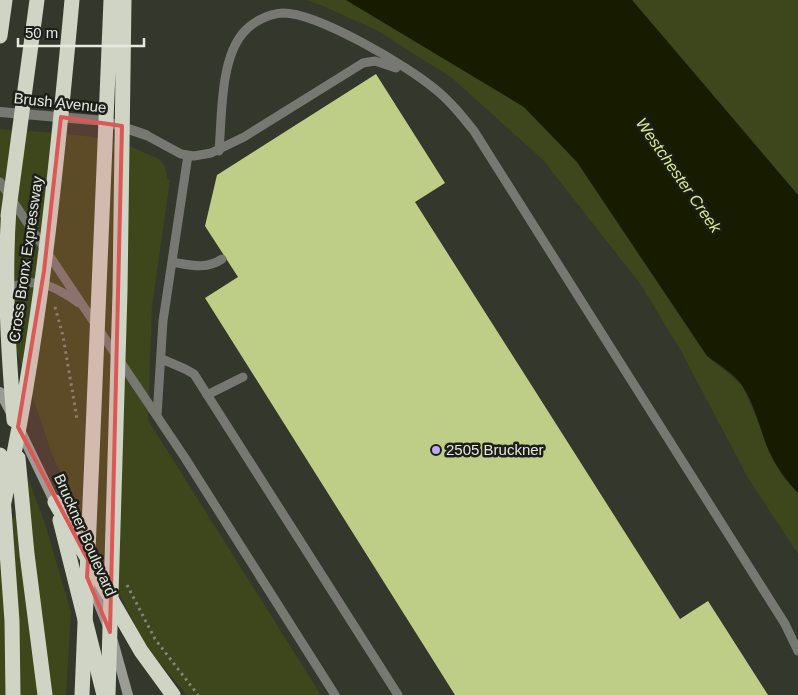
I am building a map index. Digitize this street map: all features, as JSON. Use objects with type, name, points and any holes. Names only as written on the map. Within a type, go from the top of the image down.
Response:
[{"type":"highway","points":[[0,36],[5,0]]},
{"type":"highway","points":[[0,277],[37,0]]},
{"type":"highway","name":"Cross Bronx Expressway","points":[[0,520],[23,398],[44,270],[58,153],[72,0]]},
{"type":"highway","points":[[82,695],[111,0]]},
{"type":"highway","points":[[106,695],[120,292],[124,0]]},
{"type":"highway","points":[[9,208],[6,296],[10,371],[22,508],[45,695]]},
{"type":"highway","points":[[0,455],[12,621],[13,695]]},
{"type":"highway","points":[[55,502],[106,695]]},
{"type":"highway","points":[[55,502],[141,651],[173,695]]},
{"type":"main road","name":"Bruckner Boulevard","points":[[0,392],[55,502],[106,622],[128,695]]},
{"type":"street","name":"Brush Avenue","points":[[0,112],[99,120],[146,135]]},
{"type":"lane","points":[[219,151],[229,57],[237,42],[251,25],[267,17],[282,13],[306,18],[354,39],[418,76],[444,96],[466,121],[785,624],[798,651]]},
{"type":"lane","points":[[146,135],[176,152],[188,155],[204,155],[219,151],[356,66],[368,61],[381,62],[397,68],[436,94],[452,109],[473,136],[784,628],[798,656]]},
{"type":"lane","points":[[157,416],[163,321],[188,155]]},
{"type":"lane","points":[[0,182],[157,416],[335,695]]},
{"type":"lane","points":[[172,262],[203,267],[216,264],[222,259]]},
{"type":"lane","points":[[0,296],[14,286],[34,283],[48,284],[61,290],[84,307]]},
{"type":"lane","points":[[162,359],[185,368],[194,374],[398,695]]},
{"type":"lane","points":[[207,395],[243,377]]},
{"type":"highlighted area","points":[[61,117],[122,126],[110,632],[87,577],[88,560],[18,427],[44,271]]},
{"type":"green space","points":[[306,0],[346,0],[524,107],[577,162],[707,356],[742,385],[783,477],[798,493],[798,554],[748,478],[681,351],[641,285],[543,160],[452,78],[378,31]]},
{"type":"green space","points":[[632,0],[798,0],[798,195]]},
{"type":"green space","points":[[0,129],[77,135],[108,140],[159,159],[164,166],[167,179],[170,180],[152,306],[148,420],[321,695],[187,695],[144,644],[53,457],[0,302]]},
{"type":"green space","points":[[10,428],[46,527],[71,612],[66,695],[0,695],[0,539],[24,500]]},
{"type":"water","name":"Westchester Creek","points":[[346,0],[632,0],[798,195],[798,493],[772,458],[753,407],[740,382],[707,356],[577,162],[524,107]]},
{"type":"building","name":"2505 Bruckner","points":[[376,74],[445,183],[415,202],[680,619],[708,601],[768,695],[455,695],[205,298],[238,277],[205,226],[217,175]]},
{"type":"place","name":"2505 Bruckner","points":[[436,450]]}]
